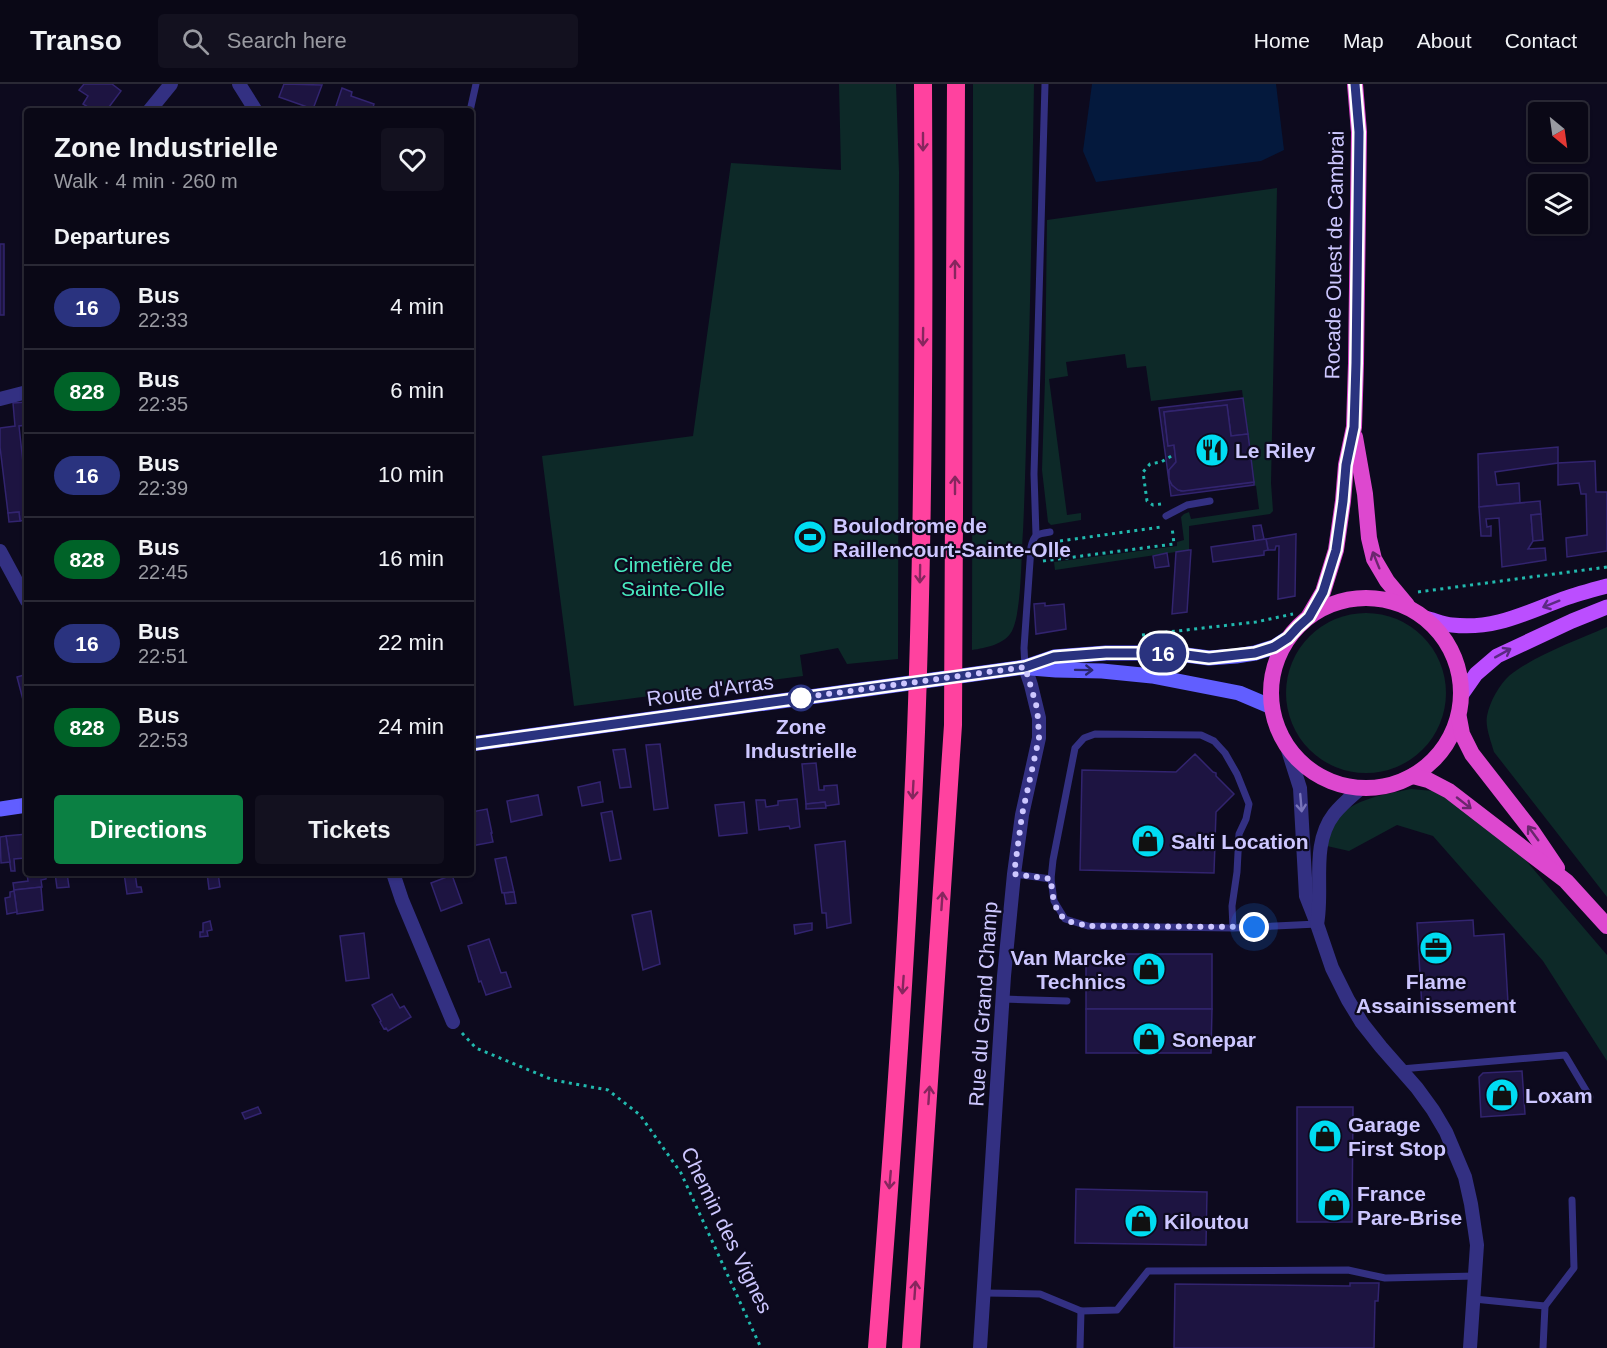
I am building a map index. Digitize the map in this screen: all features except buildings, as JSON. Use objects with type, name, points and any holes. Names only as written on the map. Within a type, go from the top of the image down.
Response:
[{"type":"highway","points":[[877,1348],[900,1046],[916,732],[924,300],[923,84]]},
{"type":"highway","points":[[911,1348],[953,725],[956,84]]},
{"type":"highway","name":"Rocade Ouest de Cambrai","points":[[1309,617],[1323,592],[1336,550],[1346,465],[1354,427],[1359,132],[1355,84]]},
{"type":"highway","name":"Rocade Ouest de Cambrai","points":[[1354,427],[1374,559],[1387,581],[1409,608]]},
{"type":"highway","points":[[1358,598],[1379,598],[1409,608],[1425,618],[1441,633],[1452,651],[1460,672],[1462,693],[1455,728],[1434,760],[1413,776],[1396,783],[1379,788],[1361,788],[1347,786],[1319,776],[1296,758],[1277,728],[1271,695],[1273,671],[1282,648],[1288,638],[1309,617],[1337,602],[1358,598]]},
{"type":"highway","points":[[1459,716],[1462,734],[1472,754],[1532,831],[1566,881],[1607,926]]},
{"type":"highway","points":[[1413,776],[1428,780],[1449,791],[1566,881]]},
{"type":"main road","points":[[1425,618],[1449,625],[1468,627],[1492,624],[1519,617],[1563,599],[1607,586]]},
{"type":"main road","points":[[1462,693],[1476,674],[1497,656],[1607,607]]},
{"type":"main road","points":[[1025,667],[1054,657],[1106,653],[1171,653],[1209,658],[1236,656],[1274,647],[1288,638]]},
{"type":"main road","points":[[1025,667],[1102,670],[1152,676],[1239,693],[1272,707]]},
{"type":"main road","name":"Route d'Arras","points":[[474,744],[1025,667]]},
{"type":"main road","points":[[0,809],[24,805]]},
{"type":"street","points":[[151,108],[171,84]]},
{"type":"street","points":[[239,84],[254,108]]},
{"type":"street","points":[[0,399],[24,393]]},
{"type":"street","points":[[2,560],[24,597]]},
{"type":"street","name":"Rue du Grand Champ","points":[[980,1348],[1014,869],[1022,815],[1039,738],[1032,685],[1025,667]]},
{"type":"street","points":[[1287,747],[1300,788],[1306,896],[1332,968],[1348,1000],[1371,1035],[1421,1093],[1440,1121],[1465,1177],[1476,1233],[1476,1276],[1470,1348]]},
{"type":"street","points":[[1317,924],[1320,909],[1319,864],[1323,836],[1334,814],[1361,788]]},
{"type":"street","points":[[394,876],[453,1022]]},
{"type":"lane","points":[[471,108],[476,84]]},
{"type":"lane","points":[[1025,667],[1024,648],[1031,547],[1036,535],[1034,474],[1045,84]]},
{"type":"lane","points":[[1168,515],[1187,505],[1210,501]]},
{"type":"lane","points":[[1036,535],[1050,532]]},
{"type":"lane","points":[[1233,928],[1232,906],[1239,834],[1246,819],[1249,804],[1240,780],[1225,753],[1214,741],[1201,735],[1095,734],[1079,742],[1075,748],[1051,879],[1054,901],[1065,919],[1088,926],[1233,928],[1317,924]]},
{"type":"lane","points":[[1014,869],[1051,879]]},
{"type":"lane","points":[[1003,999],[1067,1001]]},
{"type":"lane","points":[[1401,1069],[1565,1055],[1590,1096]]},
{"type":"lane","points":[[1544,1348],[1545,1306],[1574,1268],[1572,1200]]},
{"type":"lane","points":[[984,1293],[1040,1294],[1081,1311],[1117,1310],[1149,1271],[1348,1270],[1385,1278],[1476,1276]]},
{"type":"lane","points":[[1474,1299],[1545,1306]]},
{"type":"lane","points":[[1080,1348],[1081,1311]]},
{"type":"path","points":[[1030,563],[1174,544],[1168,515],[1169,503],[1153,505],[1147,501],[1143,472],[1150,464],[1161,462],[1175,454]]},
{"type":"path","points":[[1058,538],[1058,541],[1161,527]]},
{"type":"path","name":"Chemin des Vignes","points":[[453,1022],[476,1048],[553,1080],[608,1090],[640,1115],[681,1173],[761,1348]]},
{"type":"green space","name":"Cimetière de Sainte-Olle","points":[[839,84],[896,84],[899,172],[898,659],[847,664],[838,648],[800,655],[803,676],[574,706],[542,456],[693,436],[731,163],[841,170]]},
{"type":"green space","points":[[973,84],[1034,84],[1024,499],[1018,610],[1012,631],[1005,639],[995,645],[972,650]]},
{"type":"green space","points":[[1277,188],[1271,483],[1273,511],[1270,514],[1189,526],[1189,550],[1055,570],[1054,562],[1177,546],[1177,542],[1184,540],[1181,517],[1189,512],[1191,519],[1259,509],[1242,390],[1151,401],[1146,366],[1127,368],[1125,354],[1066,362],[1068,376],[1049,379],[1067,515],[1081,513],[1081,520],[1051,525],[1048,522],[1042,470],[1047,220]]},
{"type":"green space","points":[[1366,613],[1397,619],[1422,637],[1440,662],[1446,693],[1440,724],[1422,749],[1397,767],[1366,773],[1335,767],[1310,749],[1292,724],[1286,693],[1292,662],[1310,637],[1335,619]]},
{"type":"green space","points":[[1607,627],[1607,897],[1494,752],[1487,720],[1490,705],[1510,675],[1544,654]]},
{"type":"green space","points":[[1411,789],[1433,791],[1446,797],[1523,857],[1607,955],[1607,1061],[1543,961],[1433,836],[1397,825],[1349,851],[1327,846],[1332,828],[1338,818],[1355,804],[1377,796]]},
{"type":"water","points":[[1092,84],[1276,84],[1284,150],[1261,161],[1096,182],[1083,151]]},
{"type":"bus line","name":"16","points":[[474,744],[1025,667],[1054,657],[1106,653],[1171,653],[1209,658],[1236,656],[1274,647],[1288,638],[1309,617],[1323,592],[1336,550],[1346,465],[1354,427],[1359,132],[1355,84]]},
{"type":"place","name":"Le Riley","points":[[1212,450]]},
{"type":"place","name":"Boulodrome de Raillencourt-Sainte-Olle","points":[[810,537]]},
{"type":"place","name":"Zone Industrielle","points":[[801,698]]},
{"type":"place","name":"Salti Location","points":[[1148,841]]},
{"type":"place","name":"Flame Assainissement","points":[[1436,948]]},
{"type":"place","name":"Van Marcke Technics","points":[[1149,969]]},
{"type":"place","name":"Sonepar","points":[[1149,1039]]},
{"type":"place","name":"Loxam","points":[[1502,1095]]},
{"type":"place","name":"Garage First Stop","points":[[1325,1136]]},
{"type":"place","name":"France Pare-Brise","points":[[1334,1205]]},
{"type":"place","name":"Kiloutou","points":[[1141,1221]]},
{"type":"route","points":[[801,698],[799,698],[1025,667],[1036,704],[1039,738],[1022,815],[1014,874],[1051,879],[1054,901],[1065,919],[1074,923],[1088,926],[1254,927]]}]
